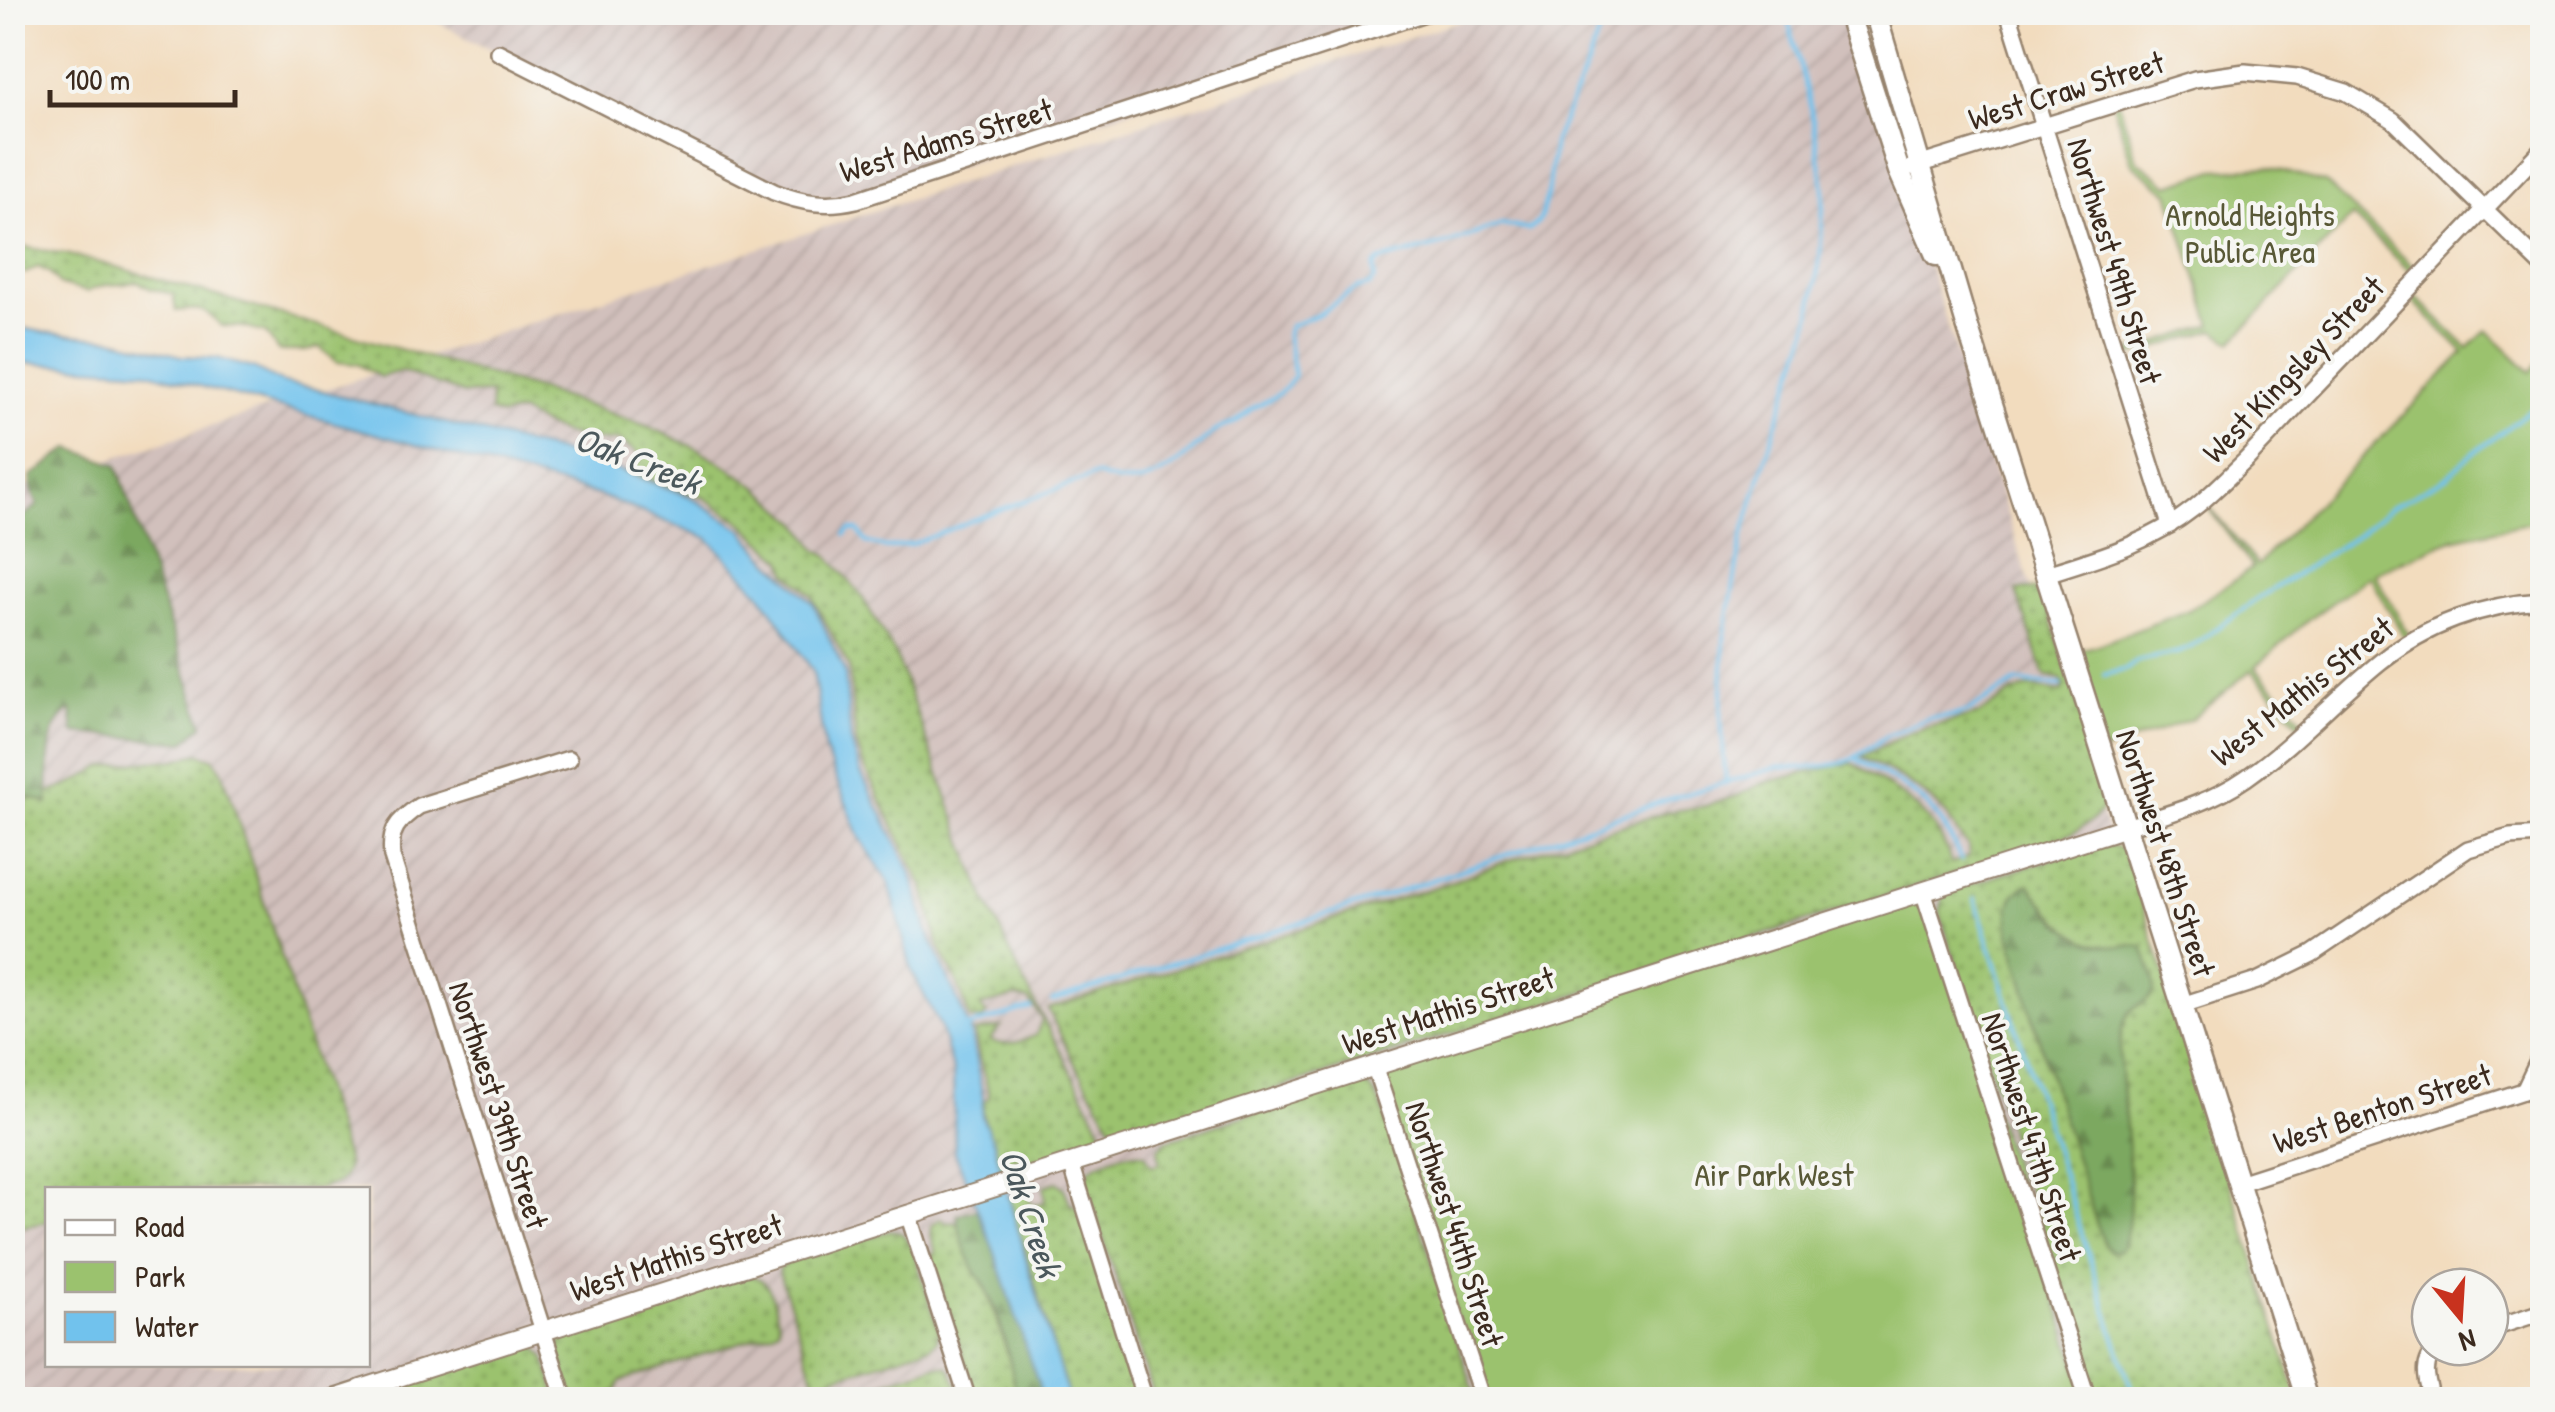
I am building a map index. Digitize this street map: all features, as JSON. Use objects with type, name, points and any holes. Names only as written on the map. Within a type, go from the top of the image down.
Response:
[{"type":"main road","name":"Northwest 48th Street","points":[[1848,12],[1899,170],[1968,325]]},
{"type":"main road","name":"Northwest 48th Street","points":[[1875,12],[1968,325],[2307,1400]]},
{"type":"street","name":"West Adams Street","points":[[498,52],[774,192],[792,200],[826,204],[856,200],[1428,12]]},
{"type":"street","name":"Northwest 49th Street","points":[[2008,12],[2170,525]]},
{"type":"street","name":"West Craw Street","points":[[1899,170],[2206,76],[2246,72],[2297,77],[2346,92],[2382,112],[2542,264]]},
{"type":"street","name":"West Kingsley Street","points":[[2046,574],[2114,552],[2170,525],[2204,500],[2542,149]]},
{"type":"street","name":"West Mathis Street","points":[[327,1400],[362,1394],[542,1330],[2210,799],[2267,762],[2408,642],[2441,625],[2485,610],[2542,601]]},
{"type":"street","name":"Northwest 39th Street","points":[[564,1400],[390,841],[404,815],[419,806],[568,758]]},
{"type":"street","points":[[2182,1005],[2257,981],[2312,954],[2468,849],[2510,837],[2542,835]]},
{"type":"street","name":"Northwest 47th Street","points":[[1923,890],[2088,1400]]},
{"type":"street","points":[[2524,1090],[2542,1053]]},
{"type":"street","name":"Northwest 44th Street","points":[[1374,1066],[1483,1400]]},
{"type":"street","name":"West Benton Street","points":[[2238,1183],[2542,1085]]},
{"type":"street","points":[[1071,1162],[1145,1400]]},
{"type":"street","points":[[908,1214],[968,1400]]},
{"type":"street","points":[[2510,1322],[2542,1312]]},
{"type":"street","points":[[2426,1367],[2432,1400]]},
{"type":"shaded area","points":[[419,13],[1428,13],[856,200],[774,192]]},
{"type":"shaded area","points":[[1485,13],[1849,13],[2287,1399],[13,1399],[12,491]]},
{"type":"green space","name":"Arnold Heights Public Area","points":[[2119,102],[2137,160],[2169,185],[2215,170],[2269,167],[2326,183],[2422,275],[2418,279],[2352,216],[2232,342],[2214,330],[2118,360],[2116,356],[2212,325],[2169,193],[2132,164],[2113,104]]},
{"type":"green space","points":[[12,245],[117,267],[544,391],[647,426],[696,448],[759,488],[799,523],[818,550],[828,555],[861,595],[896,656],[979,884],[1024,982],[1103,1132],[1100,1144],[1038,1164],[1022,1157],[1010,1161],[1009,1168],[1002,1172],[984,1119],[982,1102],[989,1098],[974,1032],[1001,1027],[990,1040],[1013,1043],[1036,1035],[1042,1019],[1029,1000],[1016,997],[980,1006],[987,1015],[980,1021],[970,1019],[939,947],[924,888],[863,764],[856,741],[849,667],[811,594],[787,572],[783,560],[740,521],[703,497],[627,471],[643,457],[619,440],[567,434],[520,412],[501,416],[490,412],[491,393],[464,394],[401,371],[380,377],[357,364],[337,362],[319,347],[278,351],[266,333],[222,326],[202,311],[176,311],[173,294],[137,281],[87,292],[60,285],[49,272],[38,267],[26,273],[13,272]]},
{"type":"green space","name":"Arnold Heights Public Area","points":[[2408,289],[2468,348],[2487,330],[2530,372],[2542,360],[2542,520],[2452,539],[2374,573],[2412,640],[2407,642],[2369,576],[2308,620],[2255,667],[2308,726],[2304,729],[2251,670],[2192,719],[2102,752],[2071,653],[2189,610],[2253,568],[2203,501],[2257,565],[2464,353],[2405,293]]},
{"type":"green space","points":[[70,448],[117,465],[203,725],[185,742],[74,733],[71,710],[55,728],[52,739],[48,803],[13,792],[13,724],[18,692],[12,677],[13,525],[38,505],[31,477]]},
{"type":"green space","points":[[2037,590],[2044,597],[2107,796],[2094,818],[2070,834],[1128,1136],[1117,1133],[1111,1125],[1048,1009],[1507,861],[1667,812],[1705,806],[1763,783],[1851,762],[1897,792],[1924,816],[1945,845],[1951,863],[1969,857],[1968,845],[1935,803],[1905,780],[1861,757],[1910,732],[1979,714],[2029,687],[2062,692],[2061,679],[2044,675],[2016,591]]},
{"type":"green space","points":[[198,753],[213,758],[222,770],[348,1165],[346,1171],[338,1182],[324,1187],[45,1187],[45,1222],[13,1229],[13,805],[70,785],[102,767],[176,760]]},
{"type":"green space","points":[[2105,843],[2122,849],[2298,1399],[2095,1399],[1940,913],[1942,900],[1951,890]],"holes":[[[2029,884],[2060,922],[2085,940],[2115,947],[2132,945],[2128,1013],[2122,1029],[2097,1225],[2035,1027],[2009,927]]]},
{"type":"green space","points":[[2029,884],[2052,914],[2079,937],[2103,945],[2143,947],[2152,976],[2152,995],[2130,1012],[2121,1034],[2129,1213],[2120,1250],[2112,1252],[2105,1246],[2097,1225],[2012,941],[2011,903],[2017,892]]},
{"type":"green space","name":"Air Park West","points":[[1923,891],[2088,1399],[1483,1399],[1374,1065]]},
{"type":"green space","points":[[1350,1083],[1370,1088],[1385,1116],[1476,1399],[1155,1399],[1085,1181],[1089,1169],[1131,1153],[1145,1154],[1152,1166],[1160,1163],[1158,1150],[1165,1141]]},
{"type":"green space","points":[[1057,1182],[1064,1188],[1071,1206],[1078,1205],[1140,1399],[1069,1399],[1009,1198],[1027,1191],[1032,1205],[1045,1202],[1044,1186]]},
{"type":"green space","points":[[977,1209],[1043,1399],[1015,1399],[996,1312],[970,1261],[959,1228],[957,1215]]},
{"type":"green space","points":[[942,1218],[958,1223],[973,1267],[986,1288],[1015,1380],[1015,1399],[977,1399],[930,1255],[936,1253],[932,1225]]},
{"type":"green space","points":[[892,1230],[903,1234],[913,1249],[939,1331],[937,1341],[930,1347],[816,1383],[778,1270],[787,1262]]},
{"type":"green space","points":[[746,1275],[762,1280],[770,1291],[778,1328],[621,1381],[616,1392],[596,1399],[574,1399],[560,1355],[562,1338],[568,1333],[587,1330]]},
{"type":"green space","points":[[527,1344],[535,1345],[545,1358],[558,1400],[383,1400],[401,1385]]},
{"type":"green space","points":[[934,1366],[951,1370],[964,1399],[869,1400],[876,1385]]},
{"type":"water","name":"Oak Creek","points":[[12,326],[113,339],[182,356],[217,358],[253,368],[283,383],[590,460],[689,496],[743,530],[813,603],[845,672],[851,741],[861,773],[911,871],[927,929],[970,1029],[983,1097],[982,1117],[994,1143],[1069,1399],[1043,1399],[995,1253],[955,1153],[953,1072],[940,1026],[912,972],[889,883],[860,838],[825,751],[813,671],[760,593],[708,538],[598,495],[145,371],[13,362]]},
{"type":"waterway","points":[[845,535],[858,530],[866,542],[887,548],[913,544],[1096,475],[1125,482],[1153,477],[1172,467],[1215,431],[1281,392],[1294,375],[1287,334],[1290,326],[1370,285],[1379,261],[1453,242],[1502,224],[1529,230],[1540,220],[1554,142],[1606,12]]},
{"type":"waterway","points":[[1726,784],[1721,718],[1724,639],[1742,539],[1807,333],[1820,258],[1824,188],[1811,109],[1786,12]]},
{"type":"waterway","points":[[2104,675],[2127,669],[2137,661],[2191,647],[2357,535],[2390,508],[2447,477],[2542,401]]},
{"type":"waterway","points":[[1052,1001],[1391,894],[1672,798],[1779,767],[1838,764],[1886,736],[1929,718],[1968,711],[2016,682],[2061,685]]},
{"type":"waterway","points":[[1856,759],[1920,798],[1942,823],[1961,860]]},
{"type":"waterway","points":[[1975,899],[2135,1400]]},
{"type":"waterway","points":[[964,1028],[1031,1008]]}]
